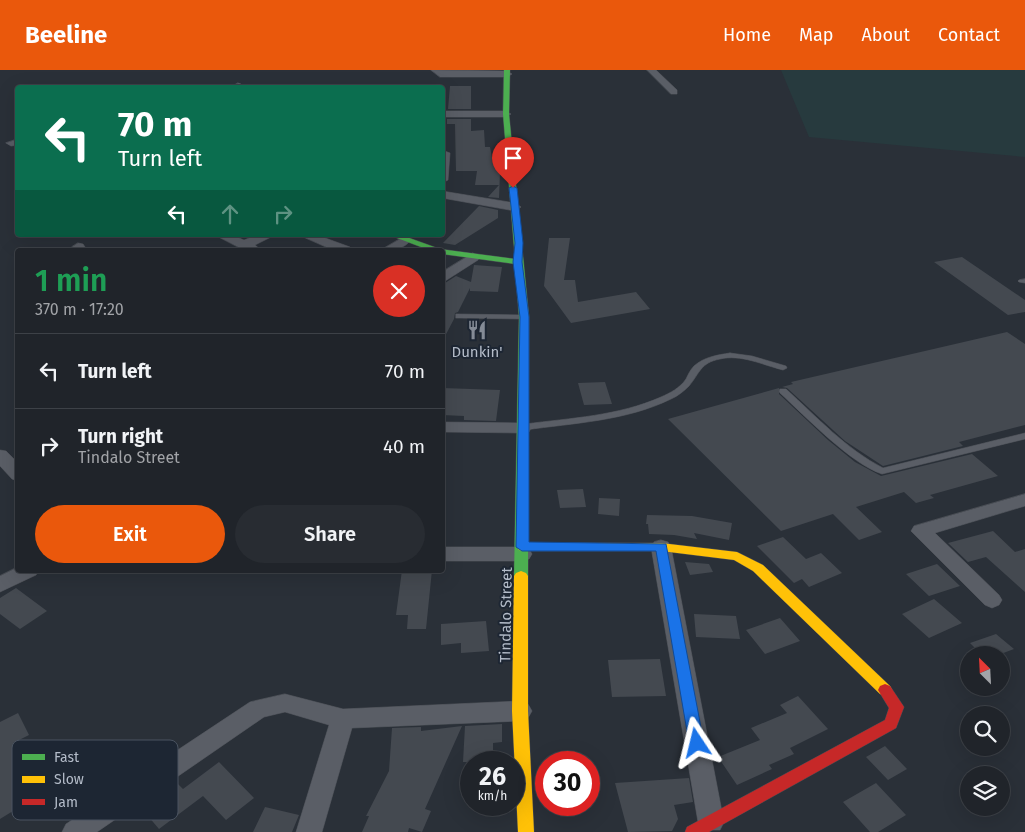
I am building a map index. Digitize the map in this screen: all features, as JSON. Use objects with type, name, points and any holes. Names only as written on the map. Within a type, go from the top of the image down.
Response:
[{"type":"main road","name":"Tindalo Street","points":[[507,72],[506,114],[519,243],[518,262],[524,317],[520,711],[526,832]]},
{"type":"main road","points":[[399,238],[431,248]]},
{"type":"main road","points":[[445,252],[518,262]]},
{"type":"main road","points":[[522,550],[661,547],[737,556],[758,568],[883,687],[897,707],[891,724],[702,827]]},
{"type":"street","points":[[435,70],[440,74],[507,72]]},
{"type":"street","points":[[651,70],[674,92]]},
{"type":"street","points":[[445,114],[506,114]]},
{"type":"street","points":[[445,195],[515,207]]},
{"type":"street","points":[[226,237],[249,247],[266,237]]},
{"type":"street","points":[[310,237],[340,248]]},
{"type":"street","points":[[388,248],[399,238]]},
{"type":"street","points":[[445,277],[473,257]]},
{"type":"street","points":[[445,427],[523,428]]},
{"type":"street","points":[[0,455],[15,472]]},
{"type":"street","points":[[992,600],[921,531],[1025,500]]},
{"type":"street","points":[[661,547],[702,827]]},
{"type":"street","points":[[445,554],[522,550]]},
{"type":"street","points":[[0,585],[23,573]]},
{"type":"street","points":[[178,767],[258,709],[285,703],[343,719],[520,711]]},
{"type":"street","points":[[309,832],[343,719]]},
{"type":"street","points":[[74,832],[99,824]]},
{"type":"lane","points":[[459,316],[524,317]]},
{"type":"lane","points":[[523,428],[617,414],[644,407],[676,393],[686,384],[700,364],[720,358],[748,356],[783,368]]},
{"type":"lane","points":[[782,391],[873,468],[882,471],[1025,436]]},
{"type":"green space","points":[[781,70],[1025,70],[1025,157],[809,137]]},
{"type":"building","points":[[450,86],[471,86],[471,109],[448,109]]},
{"type":"building","points":[[447,119],[471,119],[471,131],[484,130],[485,147],[490,147],[493,163],[498,162],[500,173],[499,198],[488,197],[499,185],[475,185],[477,171],[456,171],[455,124],[447,124]]},
{"type":"building","points":[[479,206],[498,210],[498,218],[455,245],[443,243]]},
{"type":"building","points":[[549,238],[570,238],[564,280],[575,280],[578,302],[636,292],[650,309],[571,323],[544,286]]},
{"type":"building","points":[[962,257],[1025,300],[1025,312],[1008,315],[934,262]]},
{"type":"building","points":[[474,265],[502,267],[498,292],[470,291],[470,288],[458,312],[455,313],[445,336],[445,283],[456,276],[471,282]]},
{"type":"building","points":[[1007,332],[1025,344],[1025,425],[959,442],[963,446],[883,466],[845,441],[787,388],[782,387],[793,384],[791,382]]},
{"type":"building","points":[[605,382],[612,404],[584,405],[578,383]]},
{"type":"building","points":[[445,388],[500,390],[496,421],[464,420],[464,416],[445,415]]},
{"type":"building","points":[[779,388],[779,394],[828,440],[855,462],[881,476],[972,454],[998,476],[930,495],[934,498],[916,503],[904,492],[856,507],[882,532],[859,540],[833,514],[781,531],[668,419]]},
{"type":"building","points":[[583,489],[586,507],[560,508],[557,490]]},
{"type":"building","points":[[599,498],[620,499],[619,516],[598,514]]},
{"type":"building","points":[[647,515],[692,516],[732,523],[729,540],[694,533],[697,539],[674,535],[649,534],[648,524],[646,524]]},
{"type":"building","points":[[993,531],[1015,552],[1025,549],[1025,592],[986,557],[968,562],[948,543]]},
{"type":"building","points":[[783,537],[806,559],[821,553],[842,573],[809,587],[802,579],[794,583],[757,546]]},
{"type":"building","points":[[685,562],[709,564],[713,572],[690,575]]},
{"type":"building","points":[[937,564],[960,586],[929,596],[906,574]]},
{"type":"building","points":[[402,573],[432,573],[426,629],[407,629],[408,615],[396,615]]},
{"type":"building","points":[[16,588],[47,611],[20,629],[0,614],[0,598]]},
{"type":"building","points":[[934,599],[962,623],[929,638],[902,614]]},
{"type":"building","points":[[694,614],[736,616],[740,639],[696,637]]},
{"type":"building","points":[[780,618],[800,641],[765,654],[746,630]]},
{"type":"building","points":[[486,621],[489,651],[461,653],[461,643],[441,645],[441,624]]},
{"type":"building","points":[[996,634],[1014,649],[1010,650],[1010,646],[973,646],[970,643]]},
{"type":"building","points":[[660,659],[666,696],[612,697],[608,660]]},
{"type":"building","points":[[798,696],[828,729],[790,748],[794,754],[769,765],[772,769],[737,785],[718,757],[760,740],[751,728],[787,713],[780,705]]},
{"type":"building","points":[[18,713],[29,735],[19,740],[12,740],[12,812],[0,819],[0,722]]},
{"type":"building","points":[[502,724],[502,742],[493,743],[493,751],[464,751],[465,726]]},
{"type":"building","points":[[462,726],[425,809],[431,811],[422,832],[409,828],[408,832],[362,832],[369,816],[366,816],[389,771],[392,728],[421,727],[421,731]]},
{"type":"building","points":[[885,746],[907,769],[888,780],[866,757]]},
{"type":"building","points":[[219,762],[254,798],[226,820],[203,796],[178,815],[178,784],[183,789]]},
{"type":"building","points":[[689,778],[693,802],[674,805],[678,819],[672,831],[628,832],[615,783]]},
{"type":"building","points":[[876,783],[906,815],[878,832],[870,832],[843,802]]},
{"type":"building","points":[[265,807],[299,815],[292,832],[253,832]]},
{"type":"building","points":[[151,820],[171,820],[159,829]]},
{"type":"traffic: fast","points":[[507,70],[506,114],[524,317],[521,576]]},
{"type":"traffic: fast","points":[[399,237],[431,248]]},
{"type":"traffic: fast","points":[[445,251],[518,262]]},
{"type":"traffic: slow","points":[[523,547],[661,547],[737,556],[758,568],[885,690]]},
{"type":"traffic: slow","points":[[521,576],[520,711],[526,832]]},
{"type":"traffic: jam","points":[[693,832],[891,724],[897,707],[885,690]]},
{"type":"place","name":"Dunkin'","points":[[477,330]]},
{"type":"route","points":[[513,188],[519,243],[518,262],[524,317],[525,348],[522,547],[661,547],[697,743]]}]
